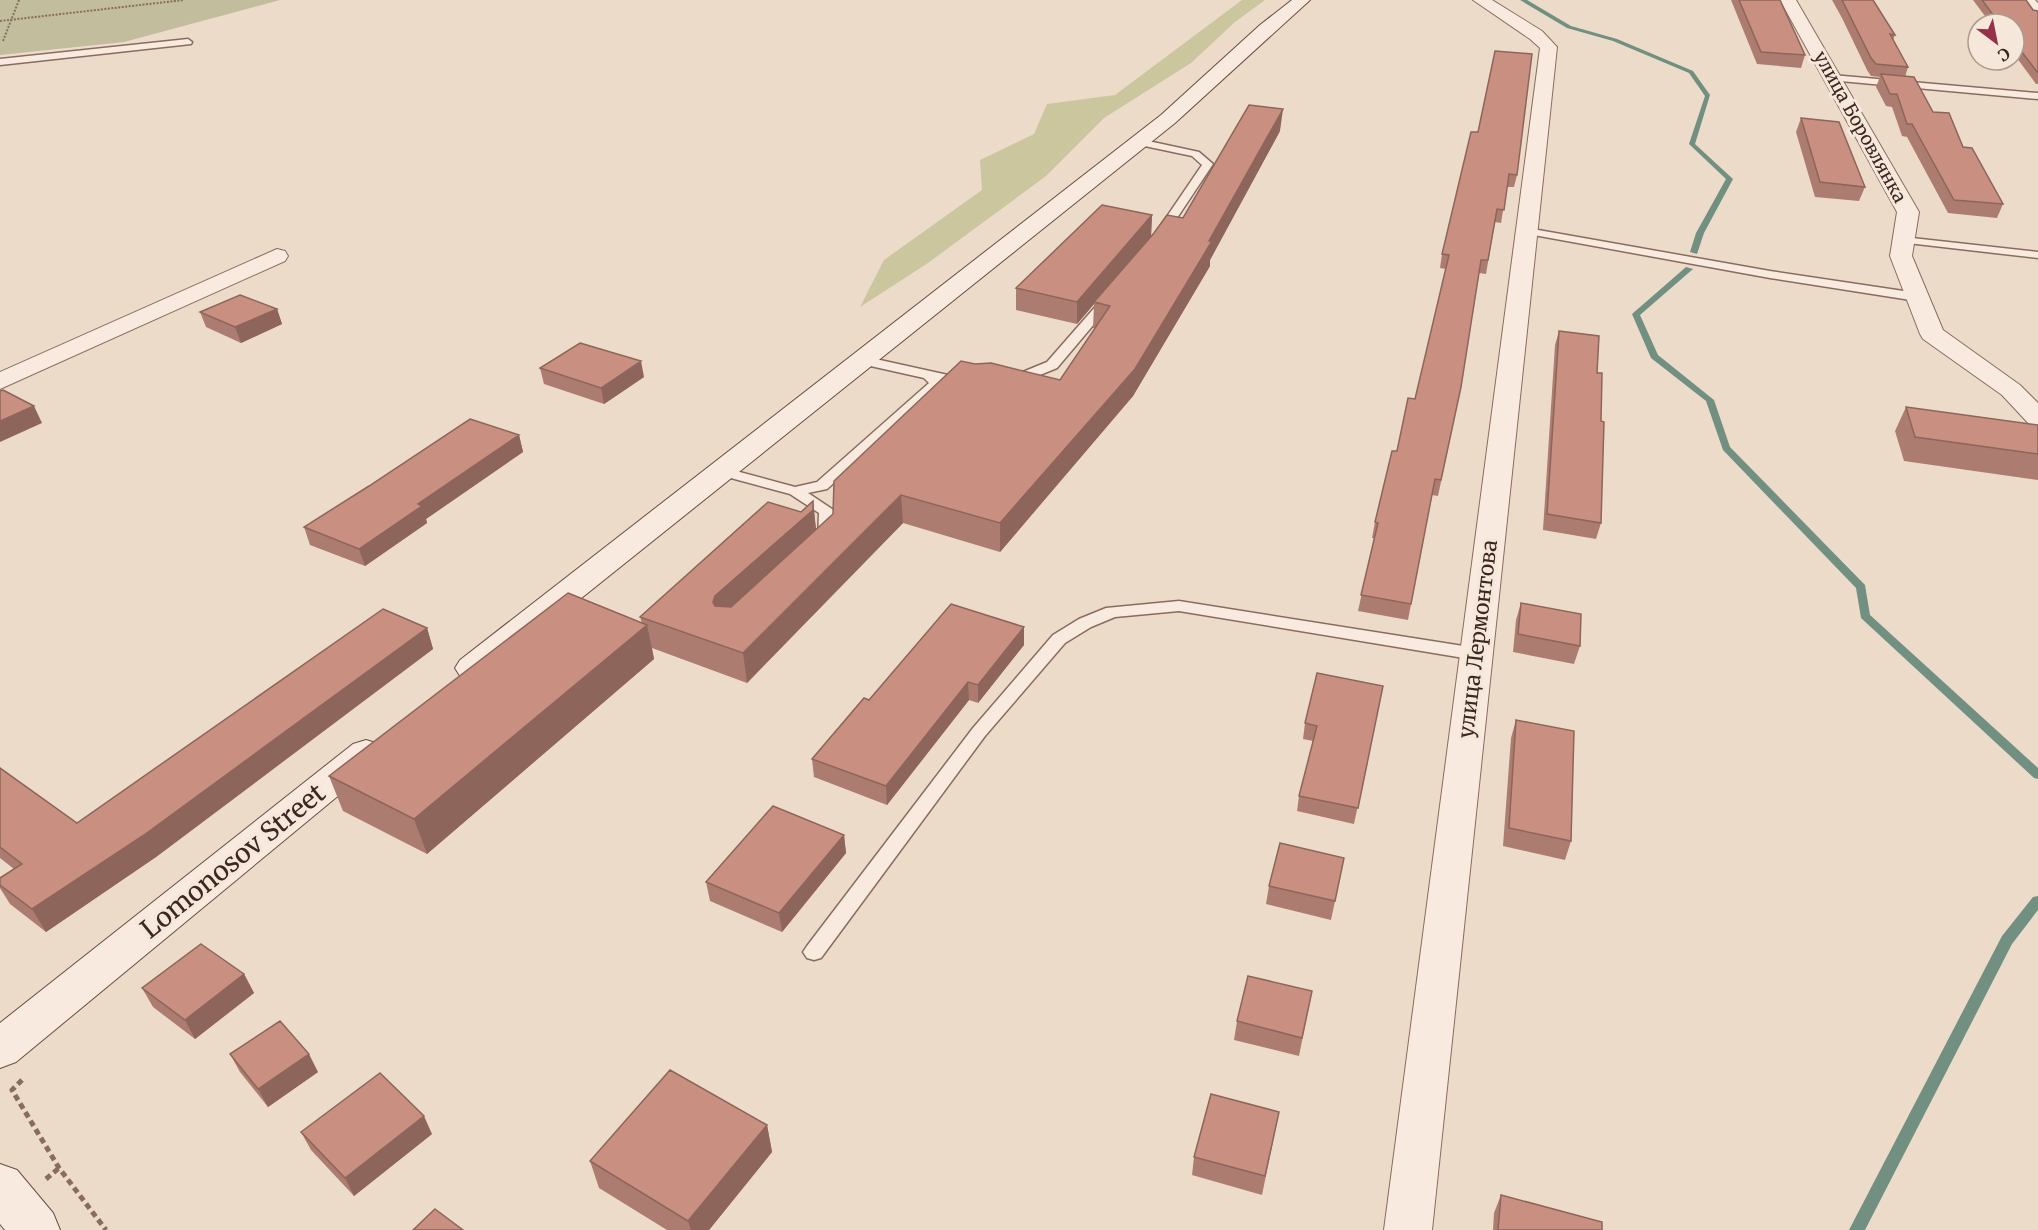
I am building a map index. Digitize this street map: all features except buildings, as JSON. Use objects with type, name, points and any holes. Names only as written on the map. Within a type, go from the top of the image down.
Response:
[{"type":"main road","points":[[457,679],[1168,119],[1266,29],[1302,0]]},
{"type":"main road","name":"Lomonosov Street","points":[[14,1062],[394,730]]},
{"type":"main road","points":[[0,1186],[35,1230]]},
{"type":"street","name":"улица Лермонтова","points":[[1408,1230],[1549,47],[1536,35],[1481,0]]},
{"type":"street","name":"улица Боровлянка","points":[[1788,0],[1908,212],[1901,256],[1932,333],[2011,390],[2038,418]]},
{"type":"street","points":[[2027,0],[2038,13]]},
{"type":"street","points":[[0,381],[277,256]]},
{"type":"lane","points":[[0,62],[188,42]]},
{"type":"lane","points":[[1832,78],[2038,96]]},
{"type":"lane","points":[[1139,142],[1195,153],[1208,164],[1153,245]]},
{"type":"lane","points":[[1527,231],[1646,251],[1736,271],[1917,297]]},
{"type":"lane","points":[[1903,240],[2038,255]]},
{"type":"lane","points":[[996,383],[1017,381],[1052,365],[1118,289]]},
{"type":"lane","points":[[862,360],[975,385]]},
{"type":"lane","points":[[795,491],[822,486],[936,384],[929,375]]},
{"type":"lane","points":[[721,471],[795,491],[827,511],[826,541],[818,548]]},
{"type":"lane","points":[[814,952],[979,732],[1059,639],[1085,623],[1112,612],[1179,606],[1476,654]]},
{"type":"path","points":[[0,47],[13,20],[19,0]]},
{"type":"path","points":[[0,21],[184,0]]},
{"type":"path","points":[[14,1062],[12,1090],[59,1168],[106,1230]]},
{"type":"shaded area","points":[[0,0],[280,0],[124,42],[0,55]]},
{"type":"shaded area","points":[[1242,0],[1265,0],[1235,22],[1191,63],[1104,118],[1046,176],[928,263],[860,307],[884,260],[982,190],[980,160],[1034,134],[1047,104],[1115,95]]},
{"type":"waterway","points":[[1523,0],[1569,27],[1615,40],[1691,72],[1708,96],[1692,144],[1730,179],[1700,233],[1694,252]]},
{"type":"waterway","points":[[1689,269],[1636,314],[1654,356],[1710,400],[1726,448],[1861,587],[1865,616],[2038,775]]},
{"type":"waterway","points":[[1857,1230],[2007,940],[2038,901]]}]
